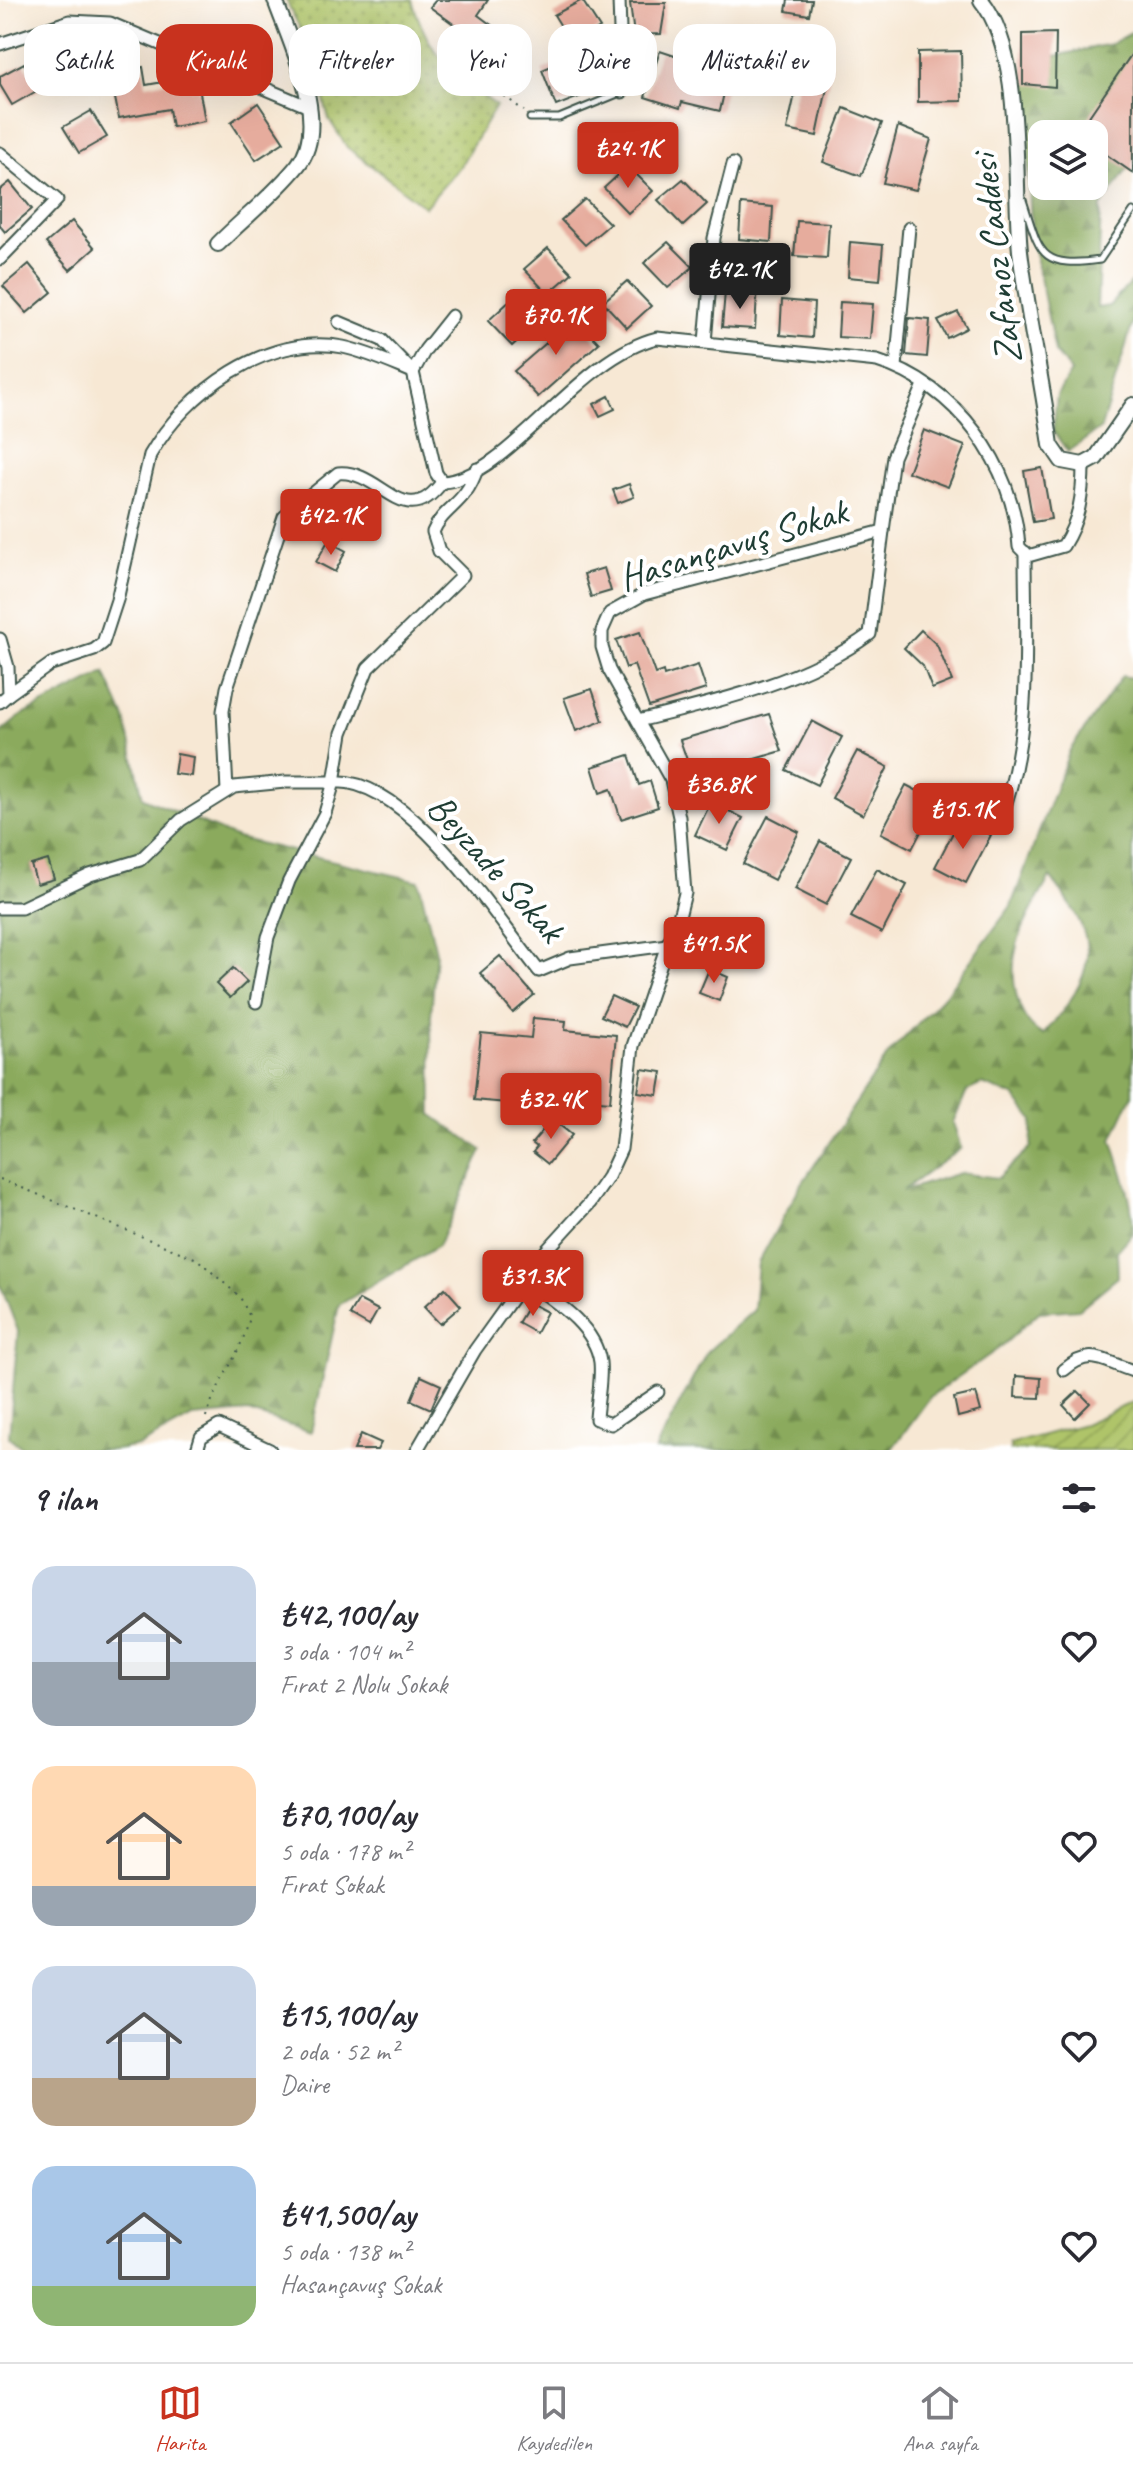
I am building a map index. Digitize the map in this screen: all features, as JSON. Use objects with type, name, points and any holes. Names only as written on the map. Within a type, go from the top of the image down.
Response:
[{"type":"street","points":[[218,244],[300,163],[311,137],[308,92],[275,0]]},
{"type":"street","points":[[619,0],[620,24]]},
{"type":"street","name":"Zafanoz Caddesi","points":[[981,0],[990,10],[1005,46],[1011,90],[1021,253],[1051,445],[1062,461],[1083,465]]},
{"type":"street","points":[[0,44],[70,21],[110,23],[309,107]]},
{"type":"street","points":[[0,153],[57,200],[0,259]]},
{"type":"street","points":[[705,342],[714,238],[733,164]]},
{"type":"street","points":[[896,367],[909,228]]},
{"type":"street","points":[[413,372],[425,350],[452,316]]},
{"type":"street","points":[[339,322],[382,340],[413,372],[436,473],[442,482]]},
{"type":"street","points":[[227,791],[223,711],[227,688],[284,517],[338,473],[348,472],[409,503],[420,503],[432,496],[442,482],[454,481],[477,469],[534,425],[577,382],[624,348],[657,338],[877,361],[896,367],[968,419],[984,441],[1018,529],[1019,547],[1028,556],[1063,546],[1074,528],[1083,490],[1083,465],[1096,458],[1133,405]]},
{"type":"street","points":[[4,698],[51,664],[94,650],[103,643],[117,600],[150,455],[183,410],[232,370],[300,347],[341,347],[413,372]]},
{"type":"street","name":"Hasançavuş Sokak","points":[[417,1450],[475,1350],[525,1280],[608,1177],[621,1149],[633,1046],[667,945],[677,925],[685,893],[679,817],[671,780],[609,670],[602,647],[602,631],[610,613],[644,594],[883,531],[893,457],[924,385]]},
{"type":"street","points":[[256,1002],[268,937],[289,881],[325,813],[342,733],[368,668],[463,575],[439,551],[433,532],[438,520],[470,490],[477,469]]},
{"type":"street","points":[[638,721],[733,695],[826,661],[870,634],[883,531]]},
{"type":"street","points":[[1000,820],[1013,787],[1023,715],[1025,552]]},
{"type":"street","points":[[0,639],[8,667],[4,698]]},
{"type":"street","name":"Beyzade Sokak","points":[[334,782],[350,781],[383,795],[425,828],[539,971],[570,958],[667,945]]},
{"type":"street","points":[[0,908],[21,908],[90,875],[140,860],[181,820],[227,791],[285,782],[334,782]]},
{"type":"street","points":[[525,1280],[567,1310],[588,1335],[600,1361],[596,1419],[611,1424],[658,1392]]},
{"type":"street","points":[[1064,1370],[1080,1357],[1088,1356],[1133,1371]]},
{"type":"street","points":[[197,1450],[201,1437],[219,1426],[270,1450]]},
{"type":"lane","points":[[530,118],[559,118],[612,96]]},
{"type":"lane","points":[[1015,176],[1040,250],[1059,263],[1100,260],[1133,211]]},
{"type":"path","points":[[502,96],[530,118]]},
{"type":"path","points":[[0,1179],[197,1259],[240,1297],[250,1317],[243,1346],[215,1388],[201,1437]]},
{"type":"green space","points":[[286,0],[412,0],[421,24],[298,24]]},
{"type":"green space","points":[[421,25],[437,53],[437,96],[484,96],[496,106],[459,168],[425,207],[347,147],[329,119],[323,96],[421,96]]},
{"type":"green space","points":[[1133,32],[1133,161],[1108,197],[1108,120],[1028,120],[1028,169],[1023,85],[1046,58],[1111,44]]},
{"type":"green space","points":[[1030,200],[1106,200],[1101,207],[1097,308],[1109,306],[1133,280],[1133,322],[1101,428],[1068,452],[1053,431],[1057,395],[1071,372],[1055,352],[1032,237]]},
{"type":"green space","points":[[105,673],[125,718],[143,798],[237,838],[419,881],[436,952],[431,1016],[432,1115],[482,1150],[438,1246],[339,1305],[311,1432],[248,1412],[192,1417],[139,1446],[115,1450],[25,1450],[9,1437],[18,1331],[0,1284],[0,733],[22,715]]},
{"type":"green space","points":[[1122,676],[1133,678],[1133,1094],[1112,1139],[1129,1195],[1133,1231],[1117,1251],[1118,1277],[1079,1309],[1039,1312],[1002,1346],[931,1396],[891,1450],[655,1450],[707,1352],[754,1310],[758,1263],[799,1188],[888,1055],[945,995],[1011,906],[1070,750]],"holes":[[[1050,877],[1079,921],[1086,940],[1087,958],[1074,993],[1043,1035],[1026,1019],[1020,1008],[1014,970],[1020,937]],[[982,1084],[1014,1096],[1033,1120],[1031,1147],[998,1178],[960,1173],[902,1191],[961,1148],[953,1122],[967,1091]]]},
{"type":"green space","points":[[1133,1402],[1133,1450],[1010,1450],[1010,1444],[1084,1424]]},
{"type":"building","points":[[436,0],[488,0],[478,15],[490,24],[454,24],[430,7]]},
{"type":"building","points":[[582,0],[597,24],[560,24],[554,15]]},
{"type":"building","points":[[788,0],[812,0],[809,15],[786,11]]},
{"type":"building","points":[[630,3],[666,3],[661,34],[657,34],[657,24],[633,24]]},
{"type":"building","points":[[1056,33],[1055,87],[1023,84],[1023,34]]},
{"type":"building","points":[[660,51],[673,55],[673,96],[723,96],[720,111],[682,102],[680,108],[645,97],[657,96]]},
{"type":"building","points":[[961,51],[962,101],[918,102],[918,52]]},
{"type":"building","points":[[1133,52],[1133,173],[1108,156],[1108,120],[1087,120]]},
{"type":"building","points":[[24,63],[24,96],[28,96],[12,105],[0,85],[0,76]]},
{"type":"building","points":[[143,67],[146,85],[156,83],[156,96],[201,96],[205,121],[172,127],[169,109],[119,118],[115,96],[140,96],[140,68]]},
{"type":"building","points":[[548,67],[548,85],[542,70]]},
{"type":"building","points":[[552,96],[582,96],[556,106]]},
{"type":"building","points":[[795,96],[825,96],[817,136],[787,130]]},
{"type":"building","points":[[258,103],[284,142],[256,160],[231,122]]},
{"type":"building","points":[[844,108],[882,123],[861,176],[823,162]]},
{"type":"building","points":[[91,111],[107,137],[79,153],[63,127]]},
{"type":"building","points":[[898,126],[931,139],[916,190],[883,183]]},
{"type":"building","points":[[628,166],[653,191],[628,213],[604,188]]},
{"type":"building","points":[[683,179],[707,204],[683,226],[658,200]]},
{"type":"building","points":[[10,182],[32,209],[5,232],[0,226],[0,190]]},
{"type":"building","points":[[585,199],[610,224],[585,245],[561,220]]},
{"type":"building","points":[[741,204],[773,207],[771,242],[739,239]]},
{"type":"building","points":[[72,221],[95,248],[70,270],[46,243]]},
{"type":"building","points":[[797,221],[829,223],[827,258],[794,256]]},
{"type":"building","points":[[668,242],[693,267],[668,288],[644,263]]},
{"type":"building","points":[[850,242],[883,245],[880,280],[848,277]]},
{"type":"building","points":[[548,248],[572,273],[548,294],[524,269]]},
{"type":"building","points":[[29,264],[52,292],[27,313],[3,286]]},
{"type":"building","points":[[627,281],[651,306],[627,328],[603,302]]},
{"type":"building","points":[[725,292],[757,294],[755,329],[722,327]]},
{"type":"building","points":[[512,299],[536,324],[512,346],[488,321]]},
{"type":"building","points":[[782,300],[814,303],[812,338],[780,335]]},
{"type":"building","points":[[840,302],[873,304],[870,339],[838,337]]},
{"type":"building","points":[[958,312],[967,328],[947,338],[938,321]]},
{"type":"building","points":[[575,318],[599,343],[538,397],[514,371]]},
{"type":"building","points":[[909,318],[930,320],[927,357],[906,355]]},
{"type":"building","points":[[609,396],[615,409],[600,416],[594,404]]},
{"type":"building","points":[[924,430],[965,446],[948,487],[908,472]]},
{"type":"building","points":[[1042,468],[1051,519],[1033,522],[1024,471]]},
{"type":"building","points":[[629,484],[634,497],[618,503],[613,490]]},
{"type":"building","points":[[328,541],[346,551],[335,572],[316,562]]},
{"type":"building","points":[[604,568],[611,591],[591,597],[584,574]]},
{"type":"building","points":[[921,630],[937,645],[952,681],[932,689],[923,666],[904,648]]},
{"type":"building","points":[[640,632],[655,674],[663,671],[664,676],[698,665],[706,689],[649,707],[634,665],[626,668],[616,640]]},
{"type":"building","points":[[592,689],[603,721],[576,731],[564,698]]},
{"type":"building","points":[[769,714],[782,751],[693,777],[680,740]]},
{"type":"building","points":[[812,721],[842,737],[817,785],[786,770]]},
{"type":"building","points":[[857,751],[888,767],[863,815],[832,798]]},
{"type":"building","points":[[177,754],[193,757],[191,776],[174,774]]},
{"type":"building","points":[[629,755],[639,785],[650,781],[658,807],[621,819],[611,789],[600,793],[592,767]]},
{"type":"building","points":[[906,785],[937,801],[912,849],[881,833]]},
{"type":"building","points":[[711,802],[743,818],[727,850],[695,835]]},
{"type":"building","points":[[768,816],[799,832],[774,880],[743,864]]},
{"type":"building","points":[[960,819],[991,835],[966,883],[935,867]]},
{"type":"building","points":[[820,841],[851,857],[826,905],[795,889]]},
{"type":"building","points":[[48,860],[54,879],[37,884],[31,865]]},
{"type":"building","points":[[877,869],[907,885],[882,933],[851,917]]},
{"type":"building","points":[[708,935],[723,944],[709,966],[694,957]]},
{"type":"building","points":[[500,956],[534,995],[513,1013],[480,973]]},
{"type":"building","points":[[233,968],[247,982],[230,998],[216,984]]},
{"type":"building","points":[[709,969],[728,977],[719,1001],[699,993]]},
{"type":"building","points":[[611,996],[635,1007],[625,1027],[601,1016]]},
{"type":"building","points":[[533,1018],[566,1021],[565,1030],[616,1035],[610,1102],[577,1099],[578,1089],[509,1083],[507,1103],[474,1100],[481,1033],[531,1038]]},
{"type":"building","points":[[642,1069],[662,1072],[658,1095],[638,1092]]},
{"type":"building","points":[[552,1119],[572,1135],[548,1164],[533,1152],[537,1147],[532,1143]]},
{"type":"building","points":[[445,1288],[461,1306],[440,1324],[424,1307]]},
{"type":"building","points":[[359,1300],[378,1310],[369,1326],[350,1315]]},
{"type":"building","points":[[530,1303],[547,1312],[536,1333],[518,1323]]},
{"type":"building","points":[[421,1376],[441,1385],[431,1409],[411,1400]]},
{"type":"building","points":[[1016,1376],[1041,1378],[1040,1398],[1015,1397]]},
{"type":"building","points":[[1078,1391],[1090,1403],[1075,1418],[1063,1405]]},
{"type":"building","points":[[976,1393],[981,1411],[958,1417],[954,1398]]},
{"type":"building","points":[[361,1434],[381,1443],[377,1450],[354,1450]]}]
